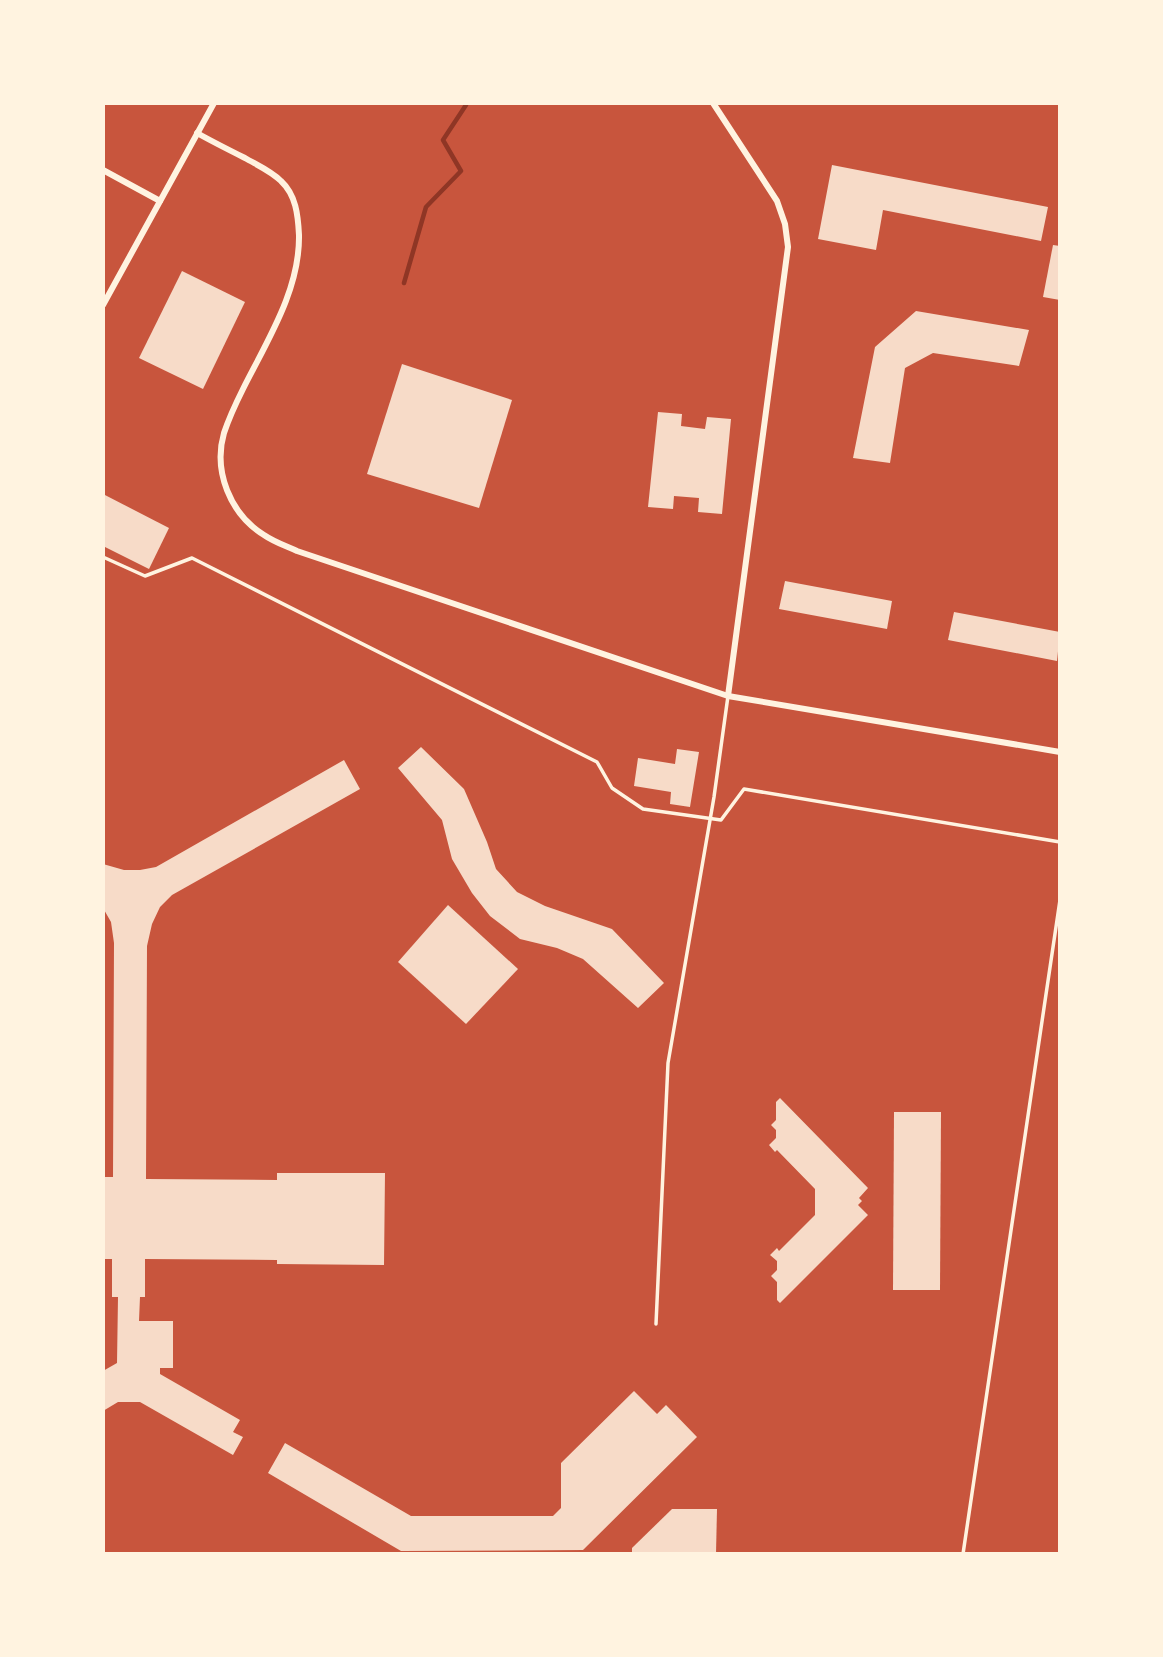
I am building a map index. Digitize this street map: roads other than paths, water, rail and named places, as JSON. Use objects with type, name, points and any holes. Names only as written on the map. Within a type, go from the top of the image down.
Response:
[{"type":"street","points":[[103,305],[214,103]]},
{"type":"street","points":[[713,103],[776,201],[785,224],[788,247],[728,696]]},
{"type":"street","points":[[197,133],[263,168],[281,181],[293,197],[298,219],[299,248],[293,279],[279,316],[234,407],[224,434],[220,460],[225,487],[239,512],[262,535],[297,551],[728,696],[1060,752]]},
{"type":"street","points":[[103,170],[160,201]]},
{"type":"lane","points":[[103,557],[145,576],[192,558],[597,762],[612,789],[643,809],[721,820],[744,789],[1060,842]]},
{"type":"lane","points":[[656,1324],[668,1063],[728,696]]},
{"type":"lane","points":[[963,1554],[1060,900]]},
{"type":"waterway","points":[[404,283],[426,207],[461,171],[443,140],[466,105]]}]
